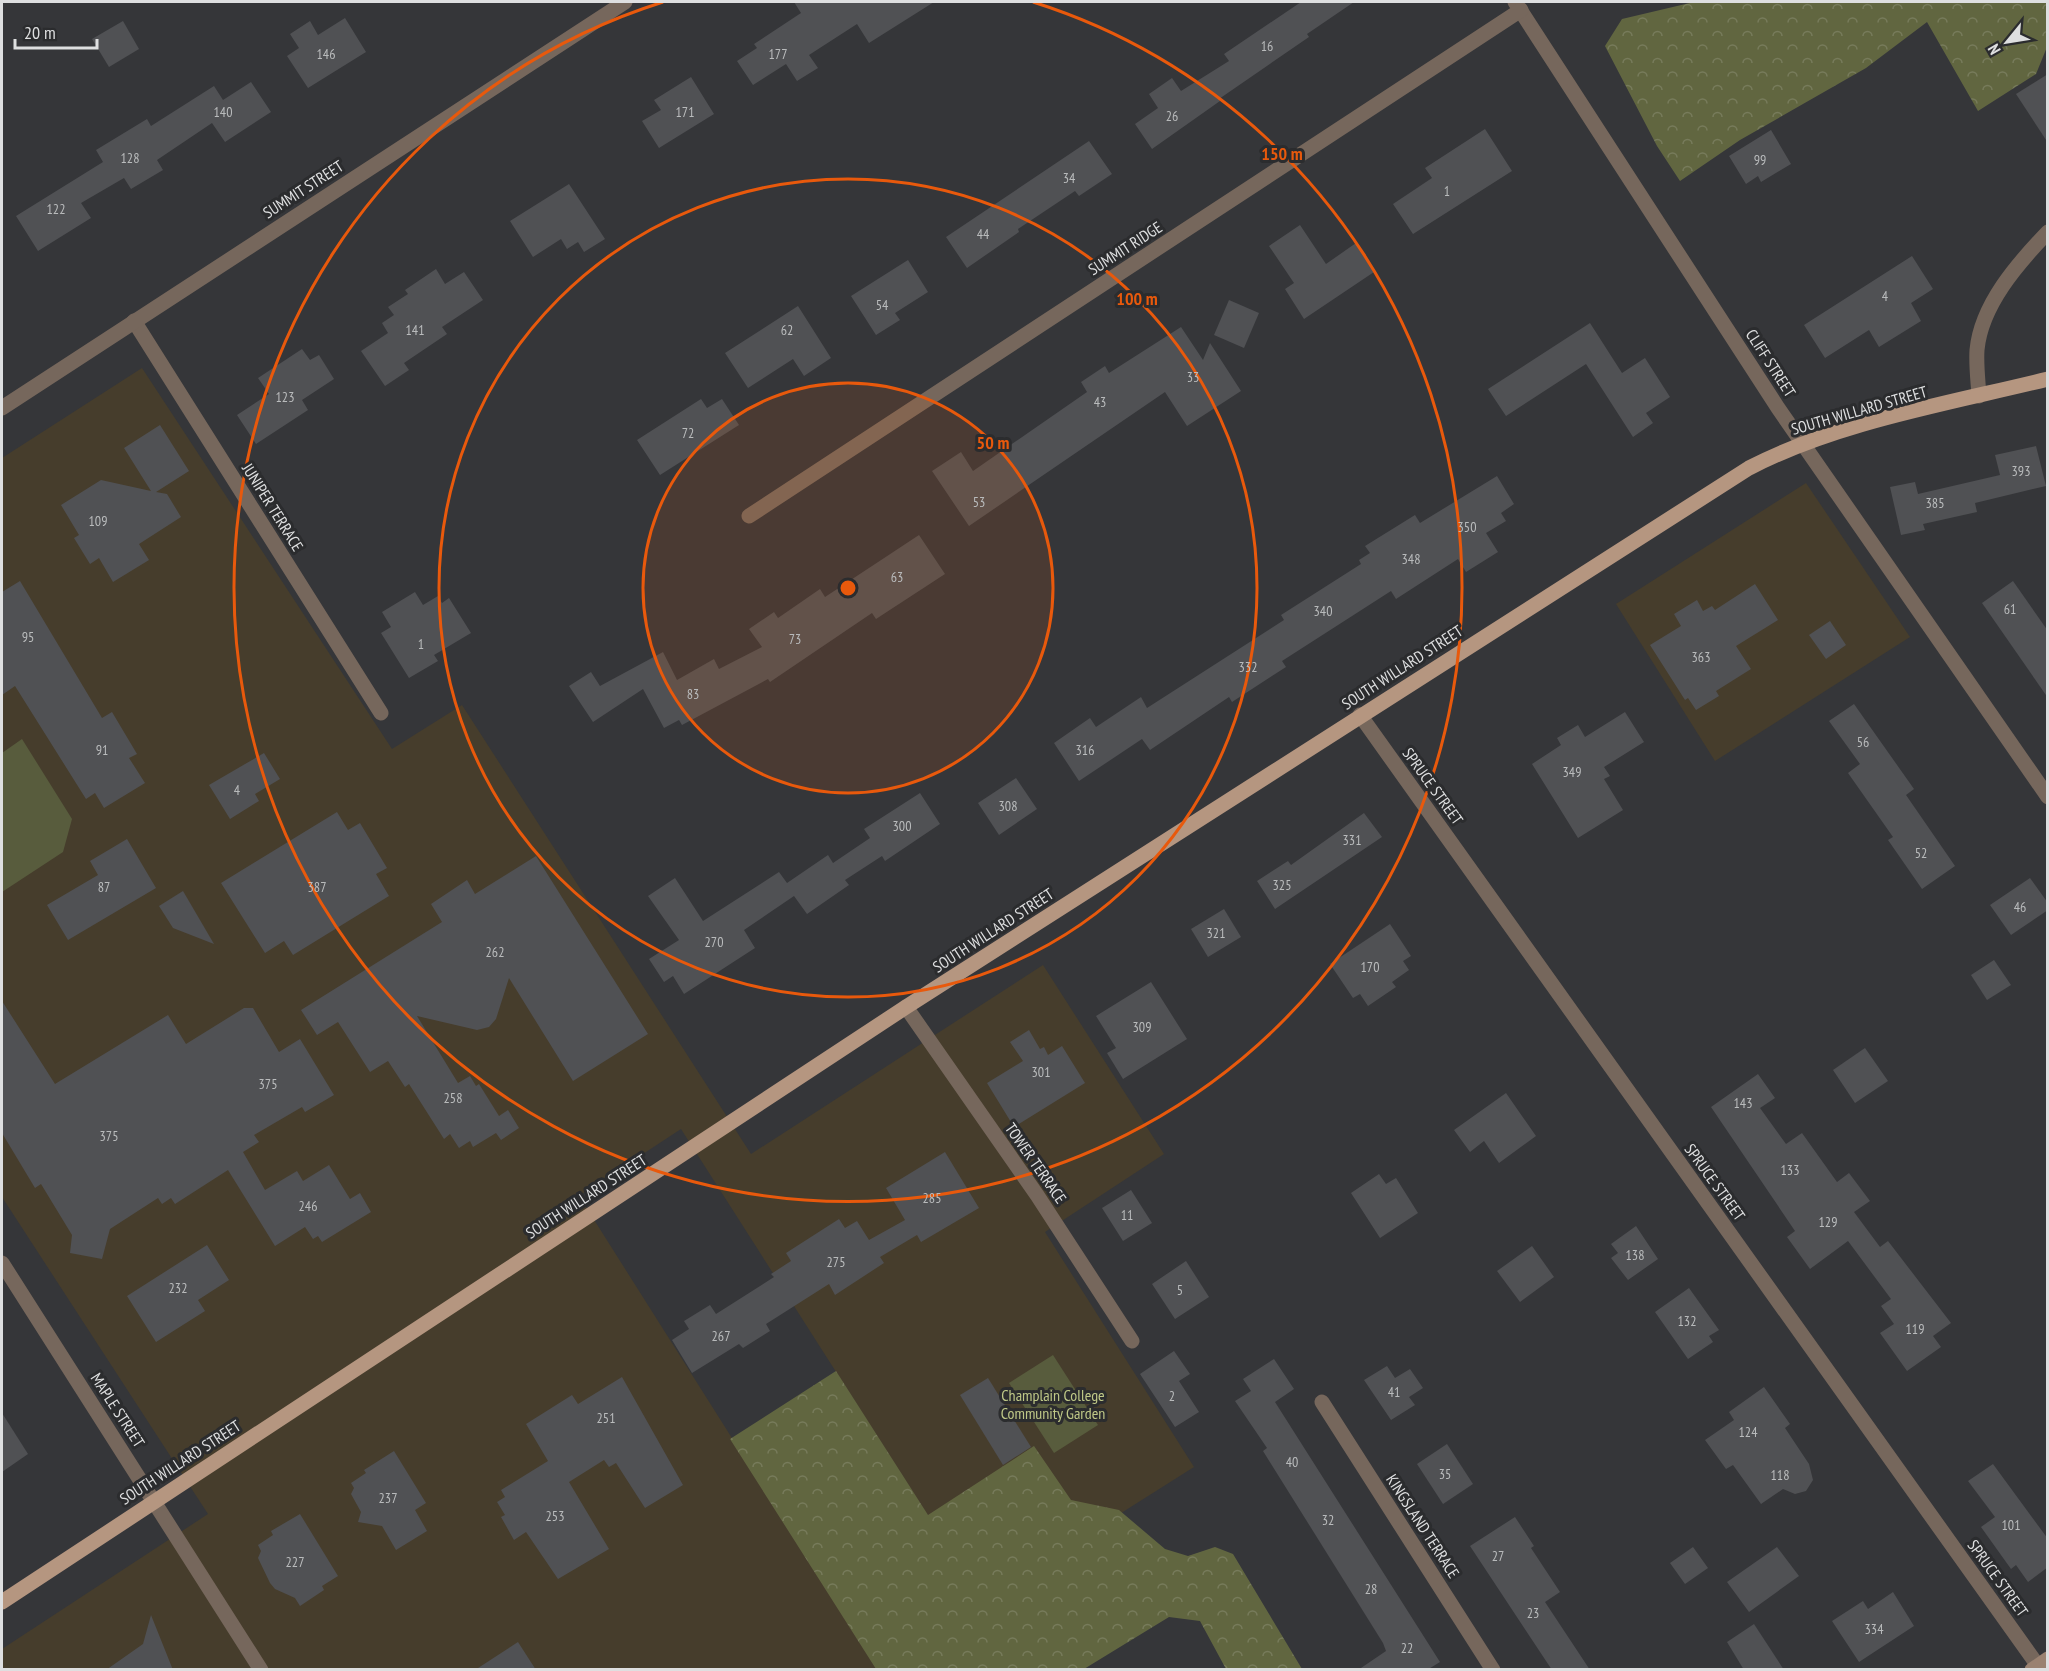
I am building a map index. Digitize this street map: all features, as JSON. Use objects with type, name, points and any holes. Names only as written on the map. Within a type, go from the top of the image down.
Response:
[{"type":"main road","name":"SOUTH WILLARD STREET","points":[[2,1602],[906,1007],[1749,468],[1802,443],[2048,379]]},
{"type":"street","name":"SUMMIT STREET","points":[[2,408],[625,2]]},
{"type":"street","name":"CLIFF STREET","points":[[1518,6],[1802,443],[2048,797]]},
{"type":"street","name":"SUMMIT RIDGE","points":[[749,516],[1518,6]]},
{"type":"street","points":[[1979,396],[1977,348],[1992,305],[2013,273],[2048,232]]},
{"type":"street","name":"JUNIPER TERRACE","points":[[134,321],[381,713]]},
{"type":"street","name":"SPRUCE STREET","points":[[1360,715],[2040,1666]]},
{"type":"street","name":"TOWER TERRACE","points":[[906,1007],[1037,1195],[1132,1341]]},
{"type":"street","name":"MAPLE STREET","points":[[2,1263],[261,1670]]},
{"type":"street","name":"KINGSLAND TERRACE","points":[[1322,1402],[1493,1670]]},
{"type":"shaded area","points":[[142,368],[392,749],[462,705],[751,1154],[1043,965],[1164,1154],[1045,1232],[1194,1467],[1088,1534],[928,1516],[681,1129],[579,1196],[878,1669],[2,1669],[2,1649],[208,1514],[2,1197],[2,458]]},
{"type":"shaded area","points":[[1806,483],[1910,637],[1715,761],[1616,604]]},
{"type":"green space","points":[[1694,2],[2047,2],[2047,47],[2036,74],[1978,111],[1927,22],[1866,68],[1740,140],[1680,181],[1657,146],[1605,46],[1622,19]]},
{"type":"green space","points":[[22,739],[72,819],[63,852],[2,892],[2,753]]},
{"type":"green space","name":"Champlain College Community Garden","points":[[1053,1355],[1098,1425],[1054,1453],[1009,1383]]},
{"type":"green space","points":[[836,1371],[928,1515],[1034,1446],[1071,1500],[1119,1510],[1165,1549],[1188,1556],[1215,1547],[1233,1554],[1302,1669],[1226,1669],[1200,1621],[1169,1617],[1084,1669],[876,1669],[730,1439]]},
{"type":"building","points":[[794,2],[934,2],[869,43],[857,24],[809,55],[818,68],[797,81],[786,64],[753,85],[737,61],[757,48],[754,44],[801,13]]},
{"type":"building","points":[[1301,2],[1354,2],[1307,34],[1309,37],[1152,149],[1135,124],[1158,108],[1149,94],[1172,78],[1181,91],[1229,61],[1224,54]]},
{"type":"building","points":[[345,18],[366,52],[308,88],[287,56],[299,48],[290,34],[310,21],[318,35]]},
{"type":"building","points":[[123,21],[139,49],[109,67],[92,39]]},
{"type":"building","points":[[2048,74],[2048,143],[2016,94]]},
{"type":"building","points":[[691,77],[714,114],[659,148],[642,121],[661,110],[654,100]]},
{"type":"building","points":[[251,82],[271,112],[225,142],[212,123],[157,160],[163,170],[131,189],[124,178],[81,203],[91,218],[38,251],[16,216],[103,162],[96,150],[147,119],[151,126],[214,86],[223,100]]},
{"type":"building","points":[[1485,129],[1512,171],[1413,234],[1393,204],[1432,178],[1425,168]]},
{"type":"building","points":[[1771,130],[1791,164],[1761,182],[1758,176],[1746,184],[1729,156]]},
{"type":"building","points":[[1089,141],[1112,174],[1079,196],[1075,191],[1018,229],[1019,232],[967,268],[946,237]]},
{"type":"building","points":[[569,184],[605,239],[584,252],[578,242],[567,249],[561,239],[533,257],[510,221]]},
{"type":"building","points":[[1300,225],[1326,264],[1356,243],[1374,272],[1304,319],[1285,289],[1294,283],[1269,246]]},
{"type":"building","points":[[1912,256],[1933,289],[1911,303],[1921,321],[1879,347],[1869,330],[1825,358],[1804,325]]},
{"type":"building","points":[[908,260],[928,292],[895,313],[900,320],[876,335],[851,296]]},
{"type":"building","points":[[436,269],[445,284],[464,272],[483,300],[442,327],[447,334],[404,363],[409,370],[385,386],[361,351],[388,333],[382,323],[394,315],[388,307],[408,294],[405,290]]},
{"type":"building","points":[[1229,300],[1259,313],[1244,348],[1214,335]]},
{"type":"building","points":[[798,306],[831,358],[804,376],[793,359],[748,388],[725,353]]},
{"type":"building","points":[[1590,323],[1622,373],[1645,358],[1670,397],[1646,413],[1653,423],[1633,437],[1586,364],[1506,416],[1488,389]]},
{"type":"building","points":[[1181,327],[1203,360],[1210,343],[1241,391],[1187,426],[1165,392],[969,526],[932,471],[961,452],[973,471],[1087,392],[1081,382],[1105,366],[1109,373]]},
{"type":"building","points":[[302,349],[310,360],[319,355],[334,379],[302,400],[308,410],[256,444],[237,415],[269,394],[258,378]]},
{"type":"building","points":[[701,399],[707,408],[722,399],[739,425],[660,475],[637,440]]},
{"type":"building","points":[[160,425],[189,471],[156,492],[167,494],[181,517],[139,544],[149,560],[113,582],[99,558],[90,564],[74,538],[79,535],[61,505],[101,480],[151,491],[124,448]]},
{"type":"building","points":[[2036,446],[2046,486],[1975,503],[1977,512],[1923,524],[1925,530],[1901,535],[1890,487],[1915,482],[1918,494],[2000,475],[1995,455]]},
{"type":"building","points":[[1497,476],[1514,504],[1501,513],[1506,521],[1486,533],[1498,552],[1466,572],[1458,559],[1396,599],[1391,591],[1282,661],[1286,667],[1232,702],[1229,697],[1150,750],[1142,739],[1079,781],[1054,743],[1090,718],[1096,727],[1141,697],[1147,708],[1284,620],[1281,615],[1361,564],[1359,560],[1370,553],[1365,546],[1415,515],[1420,523]]},
{"type":"building","points":[[919,535],[945,574],[876,619],[872,613],[770,682],[768,679],[682,725],[679,720],[664,728],[643,689],[593,722],[569,686],[591,672],[600,686],[663,652],[677,680],[714,659],[719,669],[762,647],[749,629],[774,612],[778,618],[820,589],[825,597]]},
{"type":"building","points":[[20,581],[102,718],[112,712],[137,754],[129,758],[145,783],[104,808],[95,793],[86,799],[15,686],[2,695],[2,592]]},
{"type":"building","points":[[2013,581],[2048,631],[2048,698],[1982,603]]},
{"type":"building","points":[[1755,584],[1778,620],[1736,646],[1751,669],[1716,691],[1719,696],[1696,710],[1688,698],[1685,700],[1650,645],[1681,626],[1674,614],[1697,600],[1703,611],[1712,606],[1715,610]]},
{"type":"building","points":[[415,592],[423,605],[438,596],[442,603],[449,598],[471,633],[434,655],[438,661],[409,678],[381,633],[391,627],[382,612]]},
{"type":"building","points":[[1830,621],[1846,645],[1826,659],[1809,635]]},
{"type":"building","points":[[1854,704],[1914,789],[1906,795],[1955,866],[1922,889],[1888,840],[1893,837],[1848,773],[1860,764],[1829,721]]},
{"type":"building","points":[[1625,712],[1644,742],[1604,767],[1610,776],[1604,779],[1623,810],[1578,838],[1532,764],[1561,745],[1557,738],[1578,725],[1585,737]]},
{"type":"building","points":[[264,753],[280,779],[255,794],[259,801],[230,819],[209,785]]},
{"type":"building","points":[[1016,778],[1037,809],[999,835],[978,803]]},
{"type":"building","points":[[920,793],[940,824],[885,861],[882,856],[845,880],[849,885],[807,914],[794,896],[744,930],[755,948],[684,994],[673,976],[664,982],[649,959],[679,940],[648,896],[675,878],[703,921],[779,872],[787,883],[828,855],[833,863],[870,838],[864,829]]},
{"type":"building","points":[[337,812],[348,830],[360,823],[387,868],[376,874],[389,896],[293,955],[284,941],[265,953],[221,883]]},
{"type":"building","points":[[1364,813],[1382,837],[1275,909],[1257,881],[1288,861],[1291,865]]},
{"type":"building","points":[[127,839],[156,888],[68,940],[47,905],[98,875],[90,861]]},
{"type":"building","points":[[536,856],[648,1034],[573,1081],[509,978],[496,1019],[489,1027],[477,1030],[417,1016],[458,1083],[470,1076],[476,1086],[479,1084],[499,1116],[508,1110],[519,1128],[501,1140],[496,1133],[473,1147],[470,1141],[459,1148],[450,1134],[444,1139],[409,1084],[405,1087],[388,1061],[370,1072],[338,1022],[317,1035],[301,1010],[442,922],[431,904],[467,880],[475,894]]},
{"type":"building","points":[[2030,878],[2048,903],[2048,910],[2011,935],[1990,905]]},
{"type":"building","points":[[183,891],[214,944],[173,928],[159,906]]},
{"type":"building","points":[[1224,909],[1241,937],[1208,957],[1191,929]]},
{"type":"building","points":[[1390,924],[1411,956],[1403,961],[1409,970],[1392,982],[1396,987],[1368,1006],[1360,994],[1353,998],[1330,964]]},
{"type":"building","points":[[1994,960],[2011,985],[1987,1000],[1971,975]]},
{"type":"building","points":[[1151,982],[1187,1039],[1123,1079],[1107,1053],[1116,1048],[1096,1016]]},
{"type":"building","points":[[2,1001],[55,1084],[168,1015],[186,1044],[244,1008],[253,1008],[279,1052],[300,1039],[334,1095],[305,1112],[302,1107],[254,1135],[259,1142],[243,1152],[265,1190],[297,1171],[303,1181],[329,1165],[350,1199],[360,1193],[371,1212],[322,1242],[318,1236],[313,1239],[305,1227],[275,1246],[228,1170],[175,1204],[171,1198],[162,1204],[158,1198],[110,1229],[102,1259],[70,1253],[72,1235],[41,1184],[35,1188],[2,1133]]},
{"type":"building","points":[[1029,1030],[1040,1049],[1044,1047],[1048,1055],[1062,1046],[1085,1083],[1014,1127],[987,1083],[1023,1061],[1010,1042]]},
{"type":"building","points":[[1865,1048],[1888,1081],[1855,1103],[1833,1070]]},
{"type":"building","points":[[1758,1074],[1775,1098],[1760,1108],[1786,1144],[1802,1133],[1837,1182],[1849,1173],[1870,1201],[1854,1212],[1880,1247],[1888,1241],[1951,1323],[1933,1336],[1941,1347],[1907,1371],[1880,1333],[1894,1324],[1881,1306],[1891,1299],[1848,1241],[1810,1269],[1787,1237],[1795,1231],[1711,1107]]},
{"type":"building","points":[[1506,1093],[1536,1136],[1499,1163],[1484,1141],[1470,1152],[1454,1130]]},
{"type":"building","points":[[945,1152],[979,1208],[921,1242],[917,1235],[880,1257],[884,1263],[835,1295],[829,1284],[766,1324],[770,1331],[743,1348],[739,1344],[692,1373],[672,1340],[689,1329],[684,1321],[710,1305],[716,1314],[774,1277],[771,1274],[791,1261],[786,1253],[839,1219],[845,1228],[857,1221],[869,1240],[905,1220],[886,1188]]},
{"type":"building","points":[[1379,1174],[1386,1184],[1396,1178],[1418,1213],[1380,1238],[1351,1193]]},
{"type":"building","points":[[1131,1190],[1152,1223],[1123,1241],[1102,1208]]},
{"type":"building","points":[[1636,1226],[1658,1259],[1628,1280],[1611,1258],[1618,1253],[1611,1244]]},
{"type":"building","points":[[207,1245],[229,1280],[198,1300],[205,1311],[156,1342],[127,1296]]},
{"type":"building","points":[[1532,1246],[1554,1277],[1520,1302],[1497,1271]]},
{"type":"building","points":[[1186,1261],[1209,1297],[1175,1319],[1152,1284]]},
{"type":"building","points":[[1689,1288],[1719,1330],[1709,1336],[1713,1342],[1688,1359],[1655,1312]]},
{"type":"building","points":[[1174,1351],[1190,1374],[1179,1381],[1199,1412],[1175,1427],[1140,1374]]},
{"type":"building","points":[[1274,1359],[1294,1389],[1275,1402],[1440,1662],[1427,1670],[1358,1670],[1386,1651],[1383,1643],[1263,1451],[1267,1448],[1235,1401],[1251,1391],[1243,1379]]},
{"type":"building","points":[[1387,1366],[1395,1378],[1410,1369],[1423,1388],[1409,1397],[1415,1405],[1391,1420],[1364,1380]]},
{"type":"building","points":[[622,1377],[683,1485],[645,1508],[616,1463],[609,1467],[604,1460],[569,1482],[609,1549],[558,1579],[526,1532],[514,1540],[501,1517],[505,1515],[497,1502],[505,1497],[501,1490],[548,1461],[526,1424],[572,1395],[578,1404]]},
{"type":"building","points":[[988,1378],[1031,1447],[1003,1465],[960,1395]]},
{"type":"building","points":[[1764,1387],[1790,1424],[1785,1428],[1809,1464],[1813,1480],[1806,1491],[1795,1494],[1783,1489],[1761,1504],[1733,1465],[1726,1469],[1705,1440],[1734,1420],[1729,1412]]},
{"type":"building","points":[[2,1413],[28,1454],[2,1472]]},
{"type":"building","points":[[1447,1444],[1473,1484],[1443,1504],[1417,1464]]},
{"type":"building","points":[[394,1451],[426,1503],[415,1510],[427,1531],[396,1550],[382,1526],[358,1522],[361,1512],[351,1494],[354,1488],[351,1483],[366,1473],[364,1470]]},
{"type":"building","points":[[1993,1464],[2048,1539],[2048,1567],[2028,1582],[2016,1565],[2011,1569],[1981,1527],[1995,1517],[1968,1481]]},
{"type":"building","points":[[300,1514],[338,1576],[322,1586],[324,1590],[300,1606],[295,1598],[275,1589],[270,1583],[258,1558],[261,1551],[258,1545],[273,1535],[271,1531]]},
{"type":"building","points":[[1515,1517],[1534,1546],[1531,1548],[1560,1592],[1545,1602],[1590,1670],[1552,1670],[1470,1546]]},
{"type":"building","points":[[1693,1547],[1708,1568],[1685,1584],[1670,1563]]},
{"type":"building","points":[[1777,1547],[1799,1576],[1749,1612],[1727,1582]]},
{"type":"building","points":[[1893,1592],[1914,1626],[1859,1662],[1832,1621],[1863,1601],[1868,1609]]},
{"type":"building","points":[[151,1615],[173,1670],[106,1670],[143,1644]]},
{"type":"building","points":[[1754,1624],[1784,1670],[1744,1670],[1727,1642]]},
{"type":"building","points":[[518,1642],[536,1670],[475,1670]]}]
